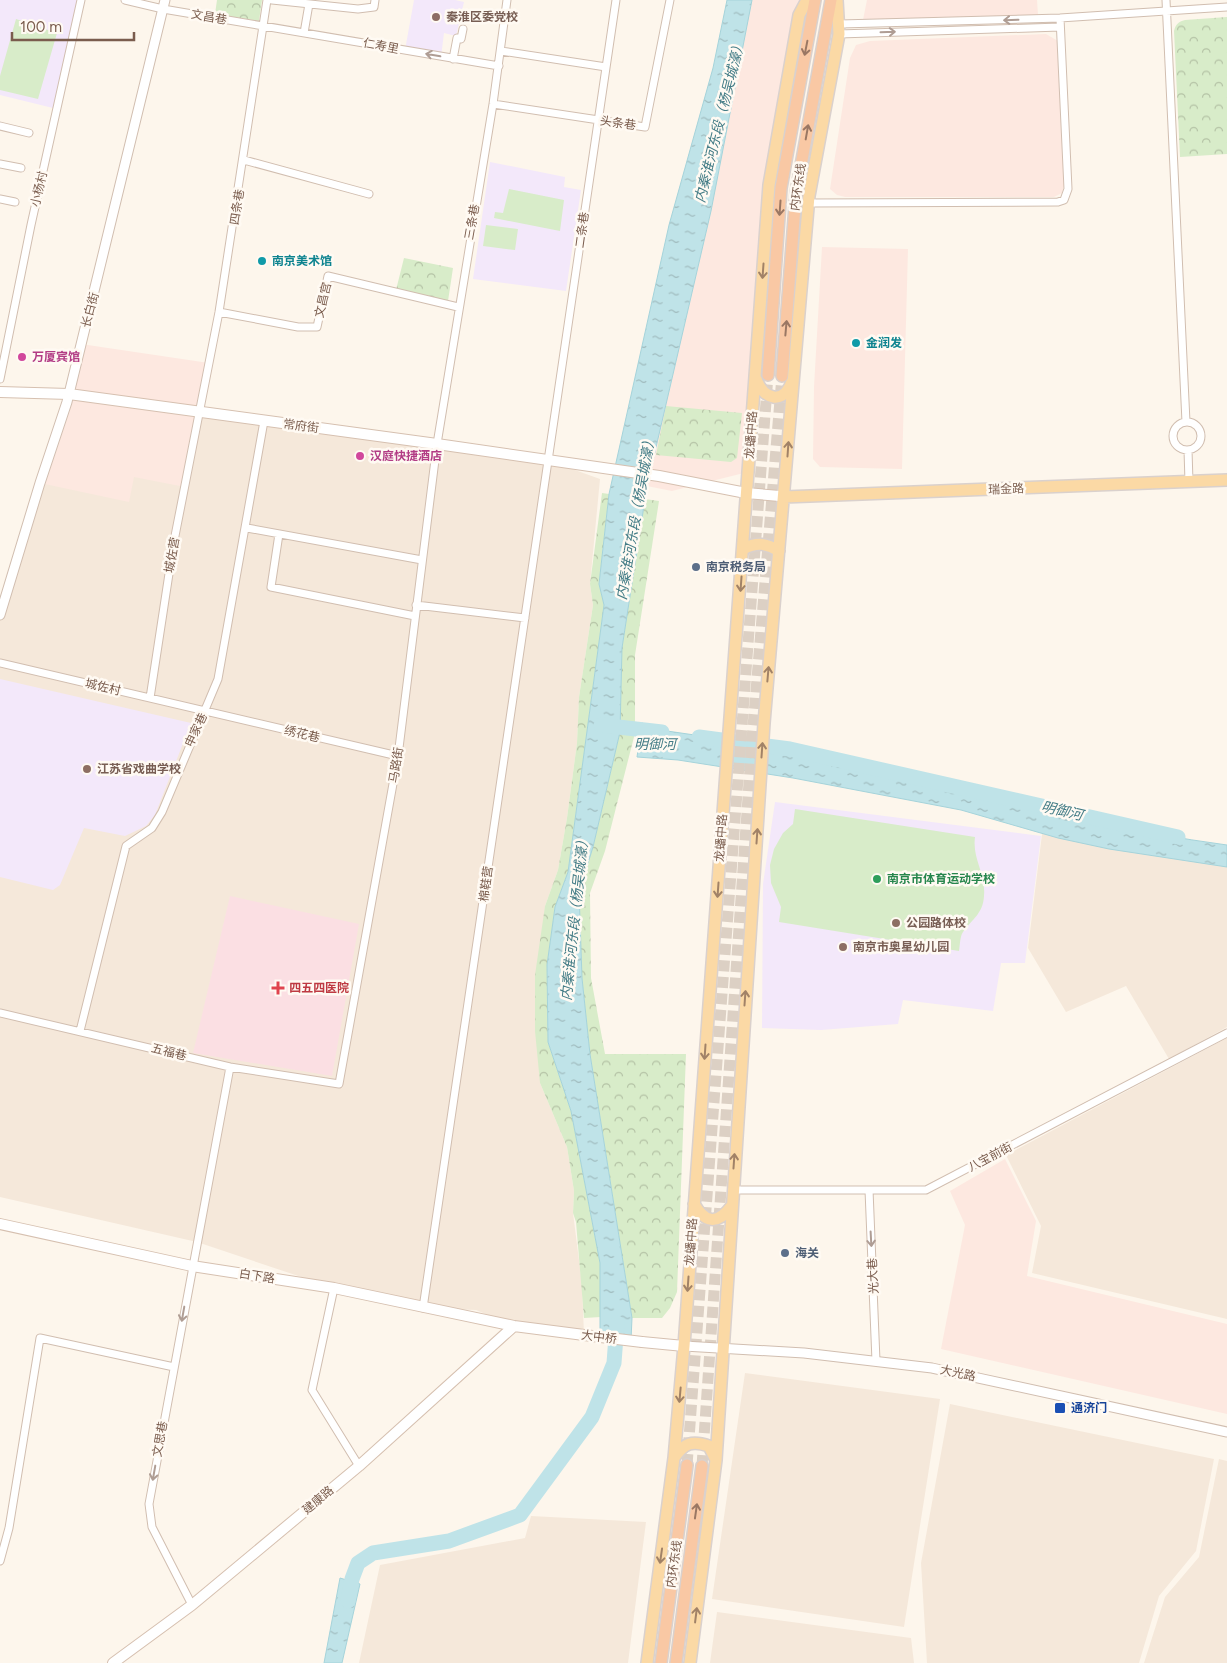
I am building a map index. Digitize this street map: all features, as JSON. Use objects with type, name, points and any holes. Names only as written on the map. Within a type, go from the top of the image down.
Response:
[{"type":"highway","name":"内环东线","points":[[768,375],[781,188],[815,0]]},
{"type":"highway","name":"内环东线","points":[[788,377],[796,193],[831,0]]},
{"type":"highway","name":"内环东线","points":[[660,1663],[687,1465]]},
{"type":"highway","name":"内环东线","points":[[676,1663],[702,1466]]},
{"type":"main road","name":"龙蟠中路","points":[[647,1663],[674,1458],[684,1346],[769,185],[799,15],[807,0]]},
{"type":"main road","points":[[690,1663],[716,1460],[732,1190],[764,723],[784,497],[788,377],[809,203],[840,29],[837,0]]},
{"type":"main road","points":[[755,377],[763,392],[769,396],[777,397],[783,396],[789,391],[788,377]]},
{"type":"main road","name":"常府街","points":[[0,392],[69,394],[659,476]]},
{"type":"main road","name":"瑞金路","points":[[659,476],[746,493],[784,497],[1227,480]]},
{"type":"main road","points":[[743,549],[758,544],[772,546],[779,551]]},
{"type":"main road","points":[[694,1204],[700,1213],[716,1220],[731,1207]]},
{"type":"main road","name":"白下路","points":[[0,1224],[192,1266],[334,1288],[514,1326]]},
{"type":"main road","name":"大中桥","points":[[514,1326],[684,1346]]},
{"type":"main road","name":"建康路","points":[[113,1663],[192,1605],[359,1466],[514,1326]]},
{"type":"main road","points":[[674,1458],[685,1444],[693,1442],[709,1446],[716,1460]]},
{"type":"street","name":"小杨村","points":[[0,379],[31,225],[81,0]]},
{"type":"street","name":"文昌巷","points":[[125,0],[164,4],[264,26]]},
{"type":"street","name":"四条巷","points":[[200,412],[219,312],[244,160],[267,0]]},
{"type":"street","points":[[272,0],[358,9],[374,7],[375,0]]},
{"type":"street","name":"三条巷","points":[[436,444],[493,104],[507,0]]},
{"type":"street","name":"二条巷","points":[[547,460],[568,332],[616,0]]},
{"type":"street","name":"头条巷","points":[[493,104],[645,127],[670,0]]},
{"type":"street","points":[[1166,0],[1186,422]]},
{"type":"street","name":"长白街","points":[[0,615],[69,394],[164,4]]},
{"type":"street","points":[[304,33],[309,4]]},
{"type":"street","points":[[840,29],[1166,12],[1227,7]]},
{"type":"street","points":[[809,203],[1058,202],[1064,200],[1068,189],[1060,18]]},
{"type":"street","name":"仁寿里","points":[[264,26],[499,66]]},
{"type":"street","points":[[840,29],[1060,26]]},
{"type":"street","points":[[453,59],[457,38],[461,39],[463,29]]},
{"type":"street","points":[[501,50],[606,67]]},
{"type":"street","points":[[0,126],[30,133]]},
{"type":"street","points":[[244,160],[369,194]]},
{"type":"street","points":[[0,164],[22,168]]},
{"type":"street","points":[[0,199],[15,202]]},
{"type":"street","name":"文昌宫","points":[[219,312],[298,327],[317,327],[328,276],[458,307]]},
{"type":"street","name":"城佐营","points":[[150,698],[174,541],[200,412]]},
{"type":"street","name":"申家巷","points":[[80,1031],[126,846],[147,832],[162,812],[218,680],[247,528],[264,421]]},
{"type":"street","points":[[1186,422],[1195,424],[1202,435],[1196,447],[1188,450],[1178,447],[1173,439],[1178,426],[1186,422]]},
{"type":"street","name":"马路街","points":[[338,1084],[398,756],[436,444]]},
{"type":"street","points":[[1188,450],[1189,482]]},
{"type":"street","name":"棉鞋营","points":[[423,1308],[547,460]]},
{"type":"street","points":[[247,528],[422,560]]},
{"type":"street","points":[[279,534],[271,588],[415,616]]},
{"type":"street","points":[[416,605],[525,618]]},
{"type":"street","name":"城佐村","points":[[0,663],[205,711]]},
{"type":"street","name":"绣花巷","points":[[205,711],[398,756]]},
{"type":"street","name":"五福巷","points":[[0,1013],[230,1067],[338,1084]]},
{"type":"street","name":"八宝前街","points":[[732,1190],[926,1190],[1227,1033]]},
{"type":"street","name":"文思巷","points":[[192,1605],[152,1527],[148,1504],[230,1067]]},
{"type":"street","name":"光大巷","points":[[869,1190],[876,1361]]},
{"type":"street","points":[[334,1288],[312,1390],[359,1466]]},
{"type":"street","points":[[0,1561],[9,1528],[40,1338],[174,1367]]},
{"type":"street","name":"大光路","points":[[684,1346],[804,1353],[932,1368],[1227,1432]]},
{"type":"shaded area","points":[[0,0],[81,0],[57,109],[0,95]]},
{"type":"shaded area","name":"秦淮区委党校","points":[[414,0],[455,0],[464,2],[456,36],[444,33],[441,57],[405,50]]},
{"type":"shaded area","points":[[752,0],[802,0],[769,185],[744,473],[672,491],[647,486],[711,211]]},
{"type":"shaded area","points":[[867,0],[1037,0],[1038,15],[863,20]]},
{"type":"shaded area","points":[[1046,34],[1058,41],[1064,185],[1062,193],[1054,197],[845,197],[837,195],[830,189],[850,58],[856,45],[870,41]]},
{"type":"shaded area","points":[[490,162],[565,177],[564,187],[581,190],[566,291],[473,279]]},
{"type":"shaded area","points":[[822,247],[908,249],[902,469],[820,467],[813,459],[814,387]]},
{"type":"shaded area","points":[[81,344],[209,363],[185,487],[134,477],[129,502],[40,483]]},
{"type":"shaded area","points":[[200,412],[547,460],[600,479],[590,584],[593,605],[579,697],[577,743],[558,870],[545,906],[540,1083],[567,1147],[574,1191],[573,1213],[582,1284],[584,1335],[514,1326],[476,1310],[423,1308],[334,1288],[197,1242],[0,1197],[0,615],[40,483]]},
{"type":"shaded area","name":"江苏省戏曲学校","points":[[0,679],[191,723],[155,815],[146,826],[125,836],[84,828],[60,885],[53,890],[0,877]]},
{"type":"shaded area","name":"公园路体校","points":[[775,802],[1041,836],[1025,963],[1001,963],[993,1011],[903,1000],[898,1024],[821,1030],[762,1028],[763,884]]},
{"type":"shaded area","points":[[1044,818],[1227,855],[1227,1027],[1169,1059],[1126,986],[1066,1012],[1028,948]]},
{"type":"shaded area","name":"四五四医院","points":[[230,896],[359,924],[332,1076],[193,1053]]},
{"type":"shaded area","points":[[1227,1038],[1227,1319],[1032,1273],[1041,1226],[1006,1155]]},
{"type":"shaded area","points":[[1005,1159],[1036,1221],[1027,1276],[1227,1324],[1227,1414],[941,1349],[965,1225],[950,1191]]},
{"type":"shaded area","points":[[745,1373],[940,1399],[904,1627],[712,1599]]},
{"type":"shaded area","points":[[950,1404],[1214,1459],[1196,1551],[1159,1596],[1139,1663],[927,1663],[921,1563]]},
{"type":"shaded area","points":[[1219,1459],[1227,1461],[1227,1663],[1144,1663],[1165,1597],[1199,1557]]},
{"type":"shaded area","points":[[531,1516],[646,1522],[628,1663],[359,1663],[380,1565],[525,1538]]},
{"type":"shaded area","points":[[717,1612],[911,1638],[914,1663],[710,1663]]},
{"type":"green space","points":[[217,0],[262,0],[259,21],[215,14]]},
{"type":"green space","points":[[1227,17],[1227,154],[1180,157],[1174,31],[1178,24],[1185,20]]},
{"type":"green space","points":[[16,19],[57,33],[38,99],[0,90],[0,76]]},
{"type":"green space","points":[[509,189],[564,200],[560,231],[494,218],[495,212],[503,213]]},
{"type":"green space","points":[[486,225],[518,229],[515,250],[483,246]]},
{"type":"green space","points":[[404,258],[453,268],[448,301],[396,290]]},
{"type":"green space","points":[[666,406],[742,413],[737,458],[731,462],[656,455]]},
{"type":"green space","points":[[602,493],[609,494],[599,584],[604,605],[568,872],[555,907],[547,965],[548,1042],[571,1111],[600,1263],[601,1317],[584,1318],[576,1222],[573,1213],[574,1191],[567,1147],[540,1083],[535,1031],[535,975],[545,906],[558,870],[567,818],[577,743],[579,697],[593,605],[590,584]]},
{"type":"green space","points":[[645,499],[659,501],[635,655],[635,733],[605,851],[590,893],[591,978],[605,1054],[686,1054],[677,1292],[670,1308],[662,1318],[632,1318],[590,1054],[582,978],[579,892],[593,847],[620,732],[622,648]]},
{"type":"green space","name":"南京市体育运动学校","points":[[795,809],[975,837],[975,852],[983,880],[984,896],[982,907],[962,934],[959,951],[779,922],[781,907],[771,883],[770,865],[774,849],[783,833],[793,824]]},
{"type":"water","points":[[727,0],[752,0],[711,211],[647,486],[622,648],[620,732],[593,847],[579,892],[582,978],[590,1054],[632,1318],[631,1340],[600,1337],[600,1263],[571,1111],[548,1042],[547,965],[555,907],[568,872],[604,605],[599,584],[609,494],[669,225],[713,68]]},
{"type":"water","name":"明御河","points":[[642,723],[667,731],[738,742],[878,771],[1087,820],[1227,845],[1227,867],[1109,849],[1058,838],[961,810],[793,778],[678,760],[637,757]]},
{"type":"water","points":[[340,1578],[360,1584],[342,1663],[324,1663]]},
{"type":"waterway","name":"明御河","points":[[601,725],[662,732]]},
{"type":"waterway","name":"明御河","points":[[699,737],[790,749],[1178,837]]},
{"type":"waterway","name":"内秦淮河东段（杨吴城濠）","points":[[348,1601],[352,1579],[358,1563],[373,1553],[449,1541],[520,1515],[592,1417],[614,1363],[617,1323]]},
{"type":"tunnel","points":[[687,1465],[768,375]]},
{"type":"tunnel","points":[[702,1466],[752,739],[782,376]]},
{"type":"place","name":"秦淮区委党校","points":[[436,17]]},
{"type":"place","name":"南京美术馆","points":[[262,261]]},
{"type":"place","name":"金润发","points":[[856,343]]},
{"type":"place","name":"万厦宾馆","points":[[22,357]]},
{"type":"place","name":"汉庭快捷酒店","points":[[360,456]]},
{"type":"place","name":"南京税务局","points":[[696,567]]},
{"type":"place","name":"江苏省戏曲学校","points":[[87,769]]},
{"type":"place","name":"南京市体育运动学校","points":[[877,879]]},
{"type":"place","name":"公园路体校","points":[[896,923]]},
{"type":"place","name":"南京市奥星幼儿园","points":[[843,947]]},
{"type":"place","name":"四五四医院","points":[[278,988]]},
{"type":"place","name":"海关","points":[[785,1253]]},
{"type":"place","name":"通济门","points":[[1060,1408]]}]
